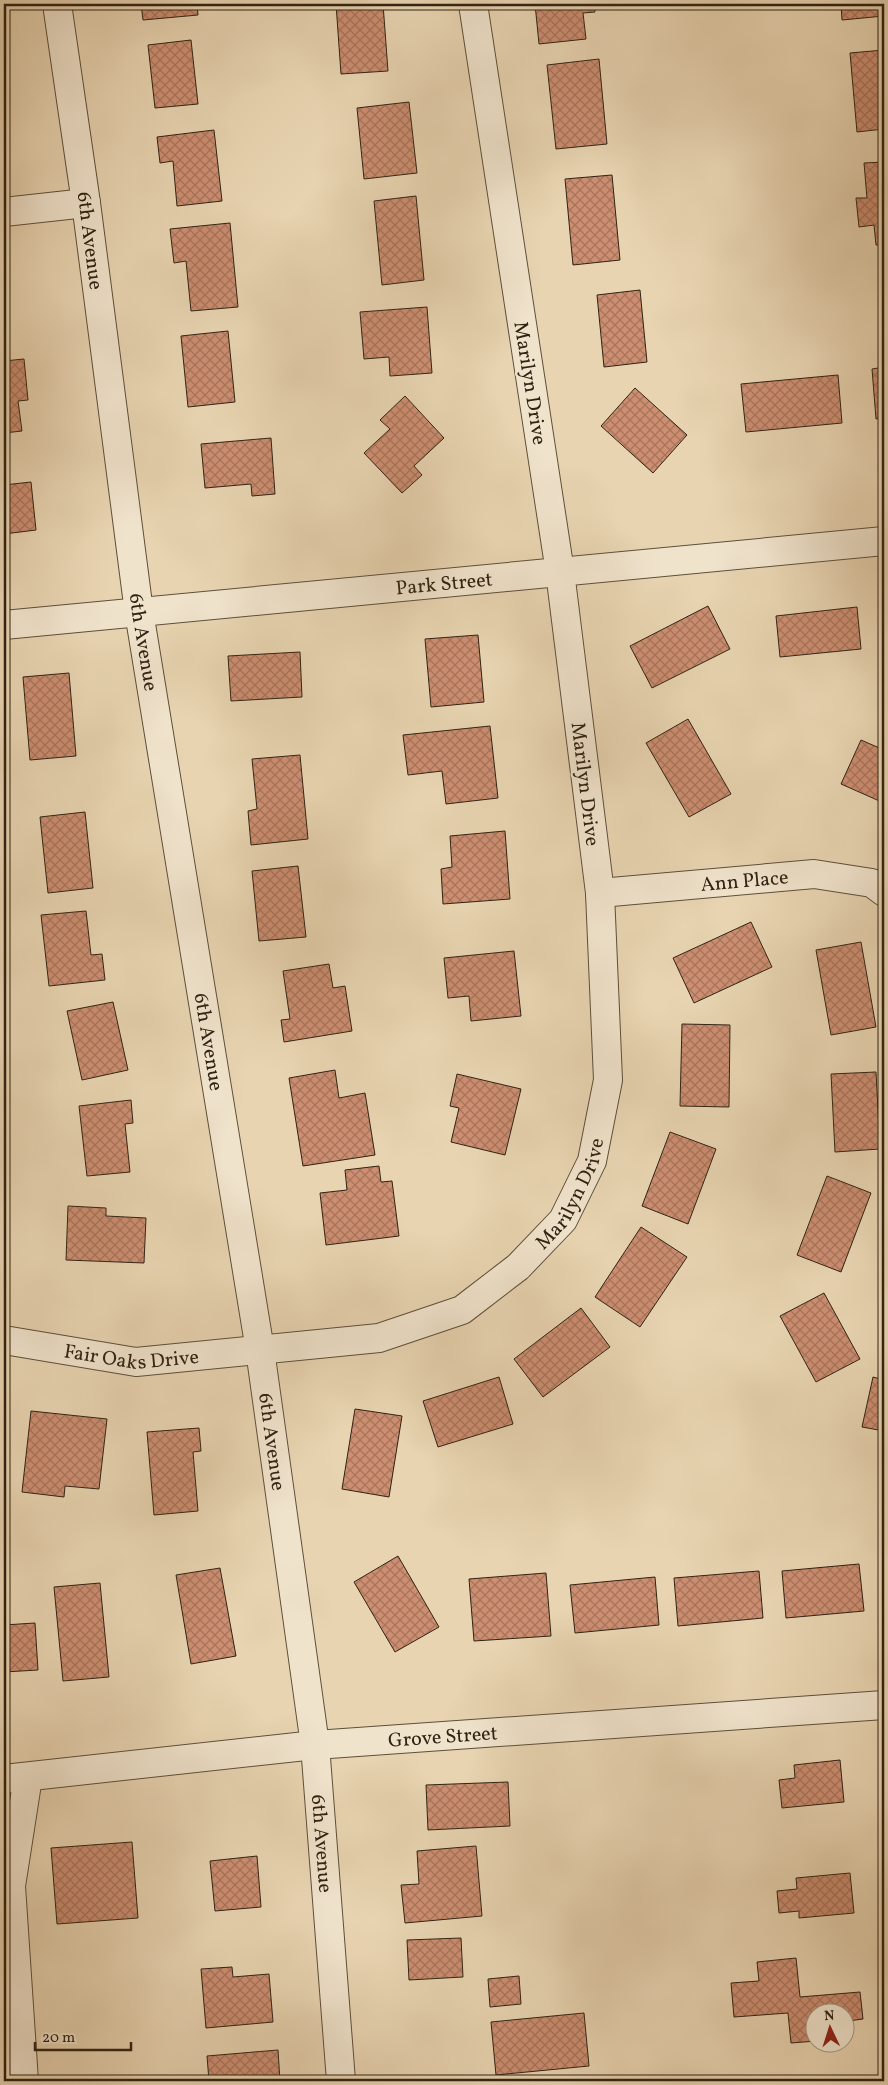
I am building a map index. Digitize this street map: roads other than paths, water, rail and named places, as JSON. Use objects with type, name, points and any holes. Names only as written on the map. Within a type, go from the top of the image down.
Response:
[{"type":"street","name":"6th Avenue","points":[[57,4],[86,203],[139,612],[260,1350],[315,1745],[341,2081]]},
{"type":"street","name":"Marilyn Drive","points":[[260,1350],[379,1338],[462,1310],[518,1267],[563,1220],[592,1161],[608,1080],[600,894],[560,572],[473,4]]},
{"type":"street","points":[[4,212],[86,203]]},
{"type":"street","name":"Park Street","points":[[4,625],[884,541]]},
{"type":"street","name":"Ann Place","points":[[600,894],[814,874],[872,882],[884,892]]},
{"type":"street","name":"Fair Oaks Drive","points":[[4,1340],[136,1362],[260,1350]]},
{"type":"street","name":"Grove Street","points":[[16,1778],[315,1745],[884,1704]]},
{"type":"street","points":[[16,1778],[11,1886],[24,2081]]}]
